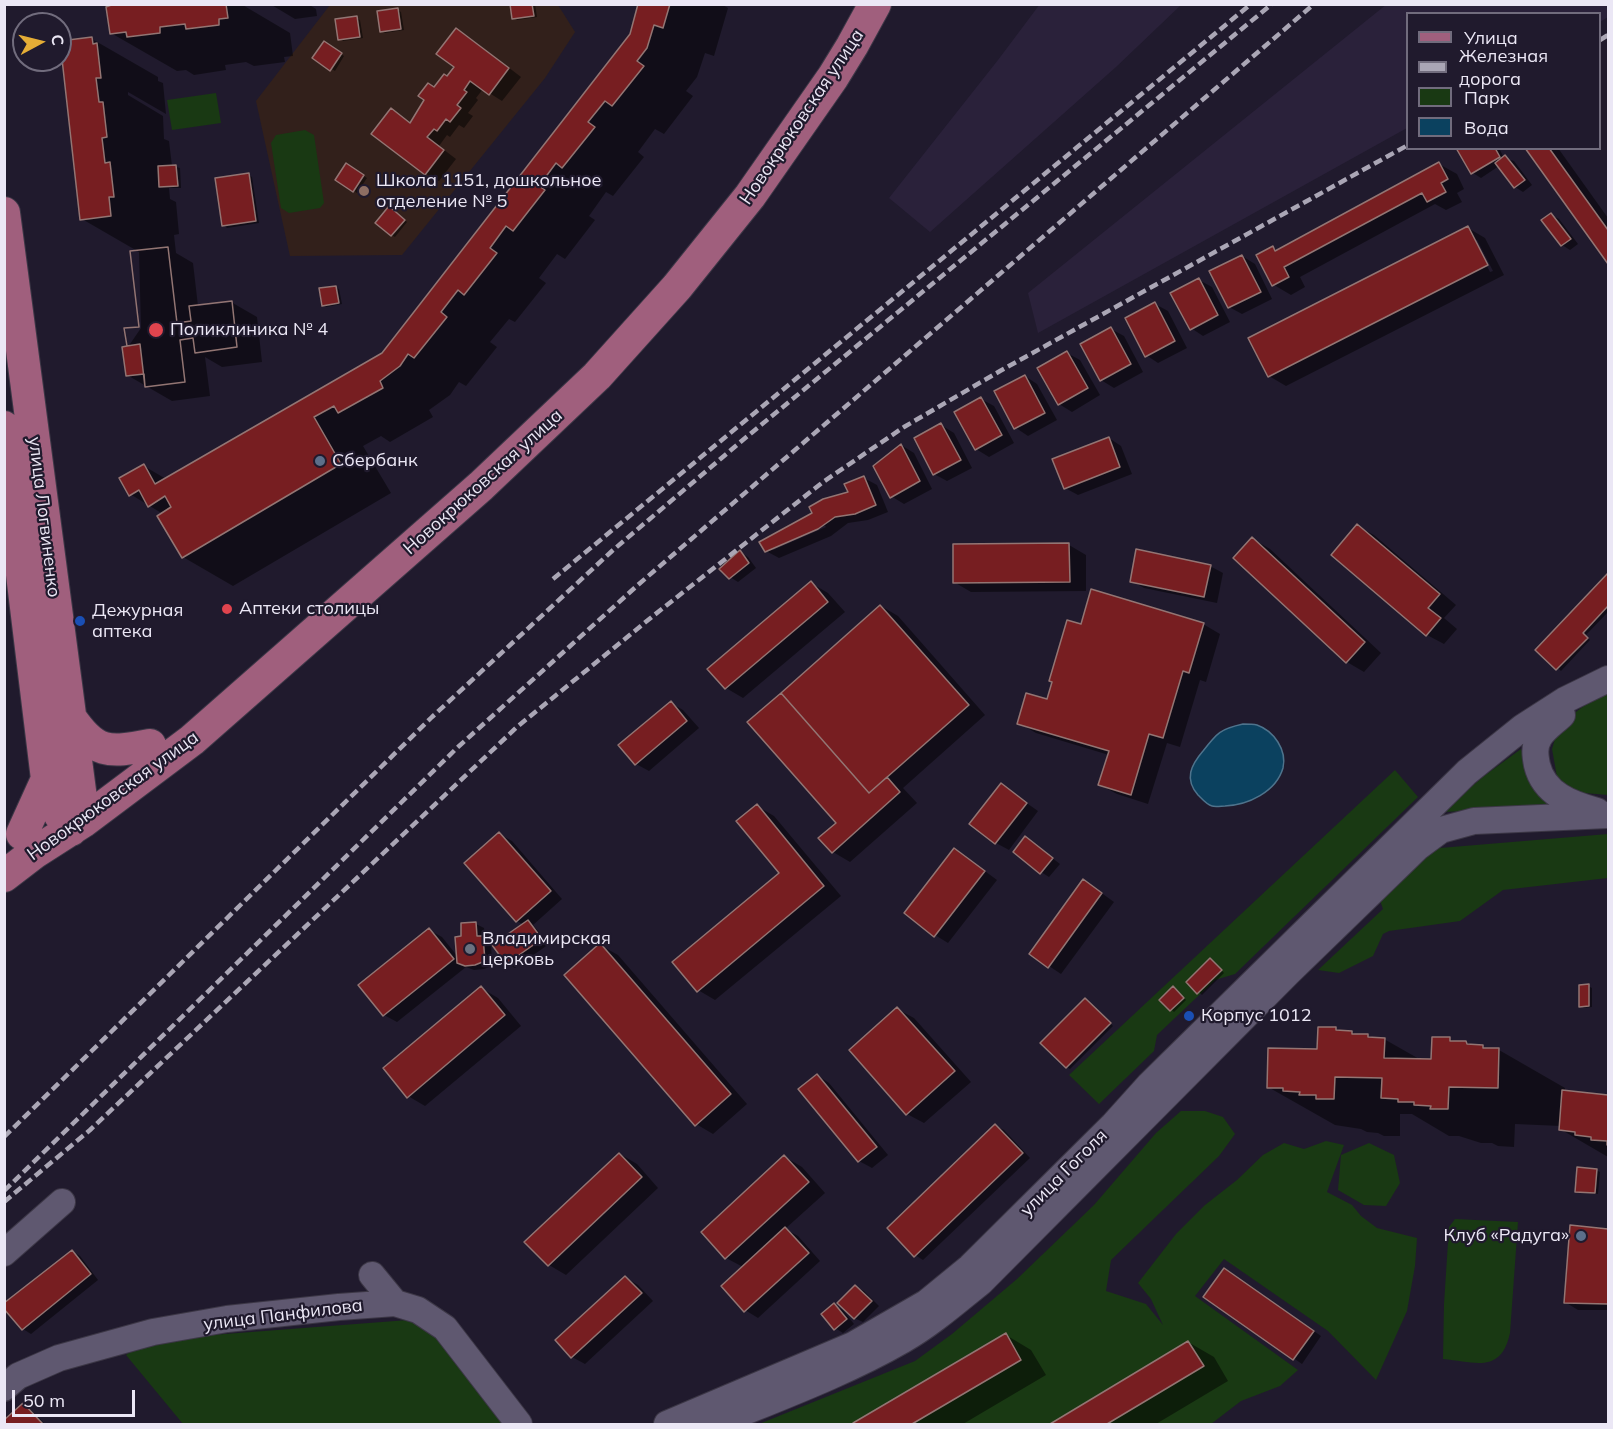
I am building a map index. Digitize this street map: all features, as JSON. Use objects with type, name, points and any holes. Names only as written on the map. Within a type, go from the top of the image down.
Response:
[{"type":"main road","name":"Новокрюковская улица","points":[[4,876],[33,853],[150,746],[199,708],[458,483],[614,334],[728,193],[812,75],[852,4]]},
{"type":"main road","name":"Новокрюковская улица","points":[[74,816],[192,740],[482,486],[597,376],[677,287],[750,196],[833,77],[875,4]]},
{"type":"main road","name":"улица Логвиненко","points":[[4,213],[47,779],[74,816]]},
{"type":"main road","name":"улица Логвиненко","points":[[4,427],[22,457],[70,717],[74,816]]},
{"type":"main road","points":[[70,717],[83,736],[99,746],[119,752],[150,746]]},
{"type":"main road","points":[[14,842],[47,779]]},
{"type":"main road","points":[[14,842],[74,816]]},
{"type":"street","points":[[1600,684],[1540,735],[1535,746],[1539,773],[1557,794],[1573,804],[1608,815]]},
{"type":"street","name":"улица Гоголя","points":[[667,1425],[853,1345],[926,1303],[970,1267],[1113,1125],[1149,1085],[1467,772],[1523,727],[1565,700],[1600,684]]},
{"type":"street","points":[[715,1425],[859,1364],[905,1339],[981,1282],[1288,973],[1418,847],[1441,830],[1474,821],[1608,815]]},
{"type":"street","points":[[4,1252],[62,1202]]},
{"type":"street","points":[[372,1275],[395,1303]]},
{"type":"street","name":"улица Панфилова","points":[[4,1388],[18,1376],[59,1358],[153,1332],[227,1319],[395,1303],[418,1310],[445,1328],[519,1425]]},
{"type":"shaded area","points":[[1040,4],[1181,5],[1116,67],[930,232],[889,198]]},
{"type":"shaded area","points":[[1387,4],[1608,5],[1608,17],[1601,21],[1601,12],[1406,12],[1406,129],[1038,333],[1028,293]]},
{"type":"shaded area","name":"Школа 1151, дошкольное отделение № 5","points":[[330,5],[558,5],[575,32],[545,78],[402,255],[290,256],[256,101]]},
{"type":"green space","points":[[216,93],[221,123],[172,130],[167,100]]},
{"type":"green space","points":[[305,130],[314,135],[324,203],[320,208],[289,213],[281,208],[271,143],[276,135]]},
{"type":"green space","points":[[1608,691],[1608,795],[1573,792],[1557,777],[1552,749],[1559,725]]},
{"type":"green space","points":[[1521,749],[1529,772],[1554,807],[1442,812],[1484,776]]},
{"type":"green space","points":[[1395,770],[1418,797],[1235,974],[1215,980],[1157,1035],[1154,1051],[1099,1104],[1069,1075]]},
{"type":"green space","points":[[1608,834],[1608,878],[1503,890],[1460,921],[1389,931],[1383,934],[1373,956],[1339,973],[1318,970],[1383,909],[1377,892],[1428,849]]},
{"type":"green space","points":[[1181,1111],[1205,1111],[1223,1117],[1235,1134],[1219,1156],[1111,1260],[1106,1291],[1146,1304],[1163,1325],[1151,1299],[1138,1283],[1176,1234],[1205,1205],[1237,1180],[1263,1155],[1284,1143],[1304,1149],[1326,1141],[1344,1145],[1327,1192],[1352,1205],[1361,1216],[1377,1228],[1417,1238],[1415,1266],[1407,1311],[1376,1380],[1328,1331],[1224,1259],[1195,1296],[1298,1370],[1280,1386],[1241,1401],[1211,1424],[912,1424],[1021,1361],[1005,1333],[854,1424],[759,1424],[915,1361],[952,1334],[1017,1279],[1094,1205],[1156,1133]]},
{"type":"green space","points":[[1369,1143],[1394,1155],[1400,1183],[1386,1206],[1364,1205],[1338,1190],[1341,1155]]},
{"type":"green space","points":[[1455,1219],[1518,1222],[1510,1333],[1500,1355],[1486,1362],[1443,1359],[1449,1227]]},
{"type":"green space","points":[[408,1320],[433,1332],[507,1424],[183,1424],[126,1355],[138,1346],[186,1337]]},
{"type":"water","points":[[1243,724],[1257,725],[1274,736],[1283,755],[1283,768],[1274,784],[1260,796],[1234,805],[1210,805],[1202,800],[1191,783],[1192,767],[1216,736],[1224,730]]},
{"type":"building","points":[[114,4],[226,4],[228,18],[219,19],[219,25],[186,29],[185,24],[160,27],[160,33],[127,37],[126,32],[110,34],[106,7]]},
{"type":"building","points":[[510,4],[532,4],[534,16],[512,19]]},
{"type":"building","points":[[638,4],[670,4],[663,28],[654,25],[647,48],[637,61],[644,66],[612,106],[605,101],[588,122],[595,127],[562,168],[556,163],[539,186],[545,190],[513,231],[506,226],[490,248],[497,253],[464,295],[458,290],[441,312],[447,317],[414,358],[408,354],[400,366],[380,381],[383,388],[338,413],[334,406],[314,417],[341,464],[182,558],[157,516],[171,507],[165,496],[148,507],[139,490],[129,496],[119,478],[144,464],[155,484],[382,353],[630,34]]},
{"type":"building","points":[[398,8],[401,29],[380,32],[377,11]]},
{"type":"building","points":[[357,16],[360,37],[338,40],[335,19]]},
{"type":"building","points":[[456,28],[509,68],[489,95],[470,81],[464,90],[467,92],[457,105],[461,108],[450,122],[446,119],[437,131],[434,129],[427,137],[444,150],[425,175],[371,134],[391,108],[410,123],[424,100],[418,96],[428,83],[434,87],[444,74],[447,76],[454,67],[436,54]]},
{"type":"building","points":[[92,37],[93,44],[97,43],[101,78],[96,78],[99,102],[103,102],[107,137],[102,138],[105,163],[110,162],[114,197],[109,197],[111,216],[80,220],[63,72],[72,72],[72,40]]},
{"type":"building","points":[[324,41],[342,53],[330,71],[312,58]]},
{"type":"building","points":[[1457,150],[1496,150],[1500,157],[1471,174]]},
{"type":"building","points":[[1526,150],[1550,150],[1608,230],[1608,264]]},
{"type":"building","points":[[1505,155],[1525,180],[1514,188],[1495,163]]},
{"type":"building","points":[[1439,162],[1448,179],[1441,183],[1446,192],[1427,202],[1422,193],[1284,267],[1289,277],[1272,286],[1256,255],[1273,246],[1275,251]]},
{"type":"building","points":[[346,163],[364,175],[353,192],[335,180]]},
{"type":"building","points":[[176,165],[178,186],[159,187],[158,166]]},
{"type":"building","points":[[249,173],[256,221],[222,226],[215,178]]},
{"type":"building","points":[[389,206],[405,220],[391,236],[375,223]]},
{"type":"building","points":[[1551,213],[1571,239],[1561,246],[1541,220]]},
{"type":"building","points":[[1468,226],[1488,265],[1268,377],[1248,338]]},
{"type":"building","points":[[168,247],[177,323],[191,321],[189,306],[232,301],[237,347],[195,353],[193,338],[180,340],[185,382],[145,387],[140,344],[127,346],[124,328],[139,327],[130,251]]},
{"type":"building","points":[[168,247],[177,323],[191,321],[189,306],[232,301],[237,347],[195,353],[193,338],[180,340],[185,382],[145,387],[144,374],[126,376],[122,347],[127,346],[124,328],[139,327],[130,251]]},
{"type":"building","points":[[1242,255],[1261,292],[1228,308],[1209,271]]},
{"type":"building","points":[[1199,278],[1218,315],[1190,330],[1170,293]]},
{"type":"building","points":[[336,286],[339,303],[322,306],[319,288]]},
{"type":"building","points":[[1155,302],[1175,341],[1145,357],[1125,318]]},
{"type":"building","points":[[1111,327],[1131,364],[1100,381],[1080,344]]},
{"type":"building","points":[[1067,351],[1088,388],[1058,405],[1037,368]]},
{"type":"building","points":[[1025,375],[1045,413],[1014,429],[994,391]]},
{"type":"building","points":[[981,397],[1002,435],[975,450],[954,412]]},
{"type":"building","points":[[941,423],[961,460],[933,475],[914,438]]},
{"type":"building","points":[[1109,437],[1120,467],[1064,489],[1052,459]]},
{"type":"building","points":[[901,444],[920,481],[890,498],[873,466]]},
{"type":"building","points":[[864,476],[876,505],[855,514],[835,517],[818,529],[765,552],[759,542],[812,513],[809,507],[823,499],[848,492],[844,484]]},
{"type":"building","points":[[1357,524],[1440,594],[1428,608],[1441,618],[1426,636],[1331,555]]},
{"type":"building","points":[[1252,537],[1365,642],[1346,663],[1233,558]]},
{"type":"building","points":[[1069,543],[1070,582],[953,583],[953,544]]},
{"type":"building","points":[[1136,549],[1211,565],[1204,597],[1130,582]]},
{"type":"building","points":[[740,550],[749,563],[729,579],[719,569]]},
{"type":"building","points":[[1608,573],[1608,606],[1583,633],[1588,638],[1556,670],[1535,650]]},
{"type":"building","points":[[811,581],[828,602],[725,689],[707,669]]},
{"type":"building","points":[[1091,589],[1204,623],[1189,673],[1183,671],[1163,738],[1149,734],[1131,795],[1098,785],[1109,751],[1017,724],[1026,693],[1047,699],[1052,682],[1049,681],[1067,620],[1081,624]]},
{"type":"building","points":[[880,605],[969,705],[869,793],[781,693]]},
{"type":"building","points":[[781,693],[869,793],[887,777],[900,792],[832,853],[818,838],[836,823],[747,722]]},
{"type":"building","points":[[671,701],[687,721],[635,765],[618,745]]},
{"type":"building","points":[[1001,783],[1027,803],[995,844],[969,824]]},
{"type":"building","points":[[757,804],[824,886],[697,992],[672,962],[779,873],[736,821]]},
{"type":"building","points":[[499,832],[551,891],[516,922],[464,863]]},
{"type":"building","points":[[1025,836],[1053,858],[1040,874],[1013,852]]},
{"type":"building","points":[[954,848],[985,871],[934,937],[904,913]]},
{"type":"building","points":[[1083,879],[1102,893],[1048,968],[1029,954]]},
{"type":"building","points":[[528,920],[542,939],[506,964],[492,945]]},
{"type":"building","name":"Владимирская церковь","points":[[476,922],[477,936],[483,936],[485,961],[465,966],[457,963],[455,937],[461,936],[461,923]]},
{"type":"building","points":[[429,928],[454,959],[383,1016],[358,985]]},
{"type":"building","points":[[600,943],[731,1094],[695,1126],[564,975]]},
{"type":"building","points":[[1210,958],[1222,970],[1197,994],[1186,982]]},
{"type":"building","points":[[1589,984],[1589,1006],[1579,1007],[1579,985]]},
{"type":"building","points":[[481,986],[505,1015],[407,1098],[383,1068]]},
{"type":"building","points":[[1173,986],[1184,998],[1170,1011],[1159,1000]]},
{"type":"building","points":[[1085,998],[1111,1023],[1066,1068],[1040,1043]]},
{"type":"building","points":[[897,1007],[955,1071],[906,1115],[849,1050]]},
{"type":"building","points":[[1318,1027],[1336,1027],[1336,1030],[1352,1031],[1352,1034],[1368,1034],[1368,1037],[1385,1038],[1384,1058],[1431,1059],[1432,1037],[1450,1037],[1450,1041],[1466,1041],[1467,1044],[1483,1045],[1483,1048],[1499,1048],[1498,1088],[1449,1087],[1448,1109],[1430,1109],[1431,1106],[1414,1105],[1414,1102],[1398,1102],[1398,1099],[1381,1098],[1382,1078],[1335,1077],[1334,1099],[1316,1099],[1316,1095],[1299,1095],[1300,1092],[1283,1091],[1283,1088],[1267,1088],[1268,1048],[1317,1049]]},
{"type":"building","points":[[817,1074],[877,1147],[858,1162],[798,1089]]},
{"type":"building","points":[[1562,1090],[1608,1095],[1608,1145],[1607,1141],[1591,1140],[1591,1137],[1575,1135],[1575,1132],[1559,1130]]},
{"type":"building","points":[[995,1124],[1023,1153],[914,1257],[887,1228]]},
{"type":"building","points":[[619,1153],[642,1177],[548,1266],[524,1242]]},
{"type":"building","points":[[784,1155],[809,1182],[725,1259],[701,1232]]},
{"type":"building","points":[[1577,1167],[1597,1169],[1595,1193],[1575,1192]]},
{"type":"building","points":[[1570,1225],[1608,1229],[1608,1304],[1564,1303]]},
{"type":"building","points":[[785,1227],[809,1253],[744,1312],[721,1286]]},
{"type":"building","points":[[72,1250],[91,1274],[22,1330],[4,1309],[4,1303]]},
{"type":"building","points":[[1224,1268],[1314,1331],[1293,1360],[1203,1297]]},
{"type":"building","points":[[625,1276],[642,1293],[571,1358],[555,1340]]},
{"type":"building","points":[[855,1285],[872,1301],[854,1319],[837,1303]]},
{"type":"building","points":[[834,1303],[847,1319],[834,1330],[821,1314]]},
{"type":"building","points":[[1006,1333],[1021,1360],[912,1424],[853,1423]]},
{"type":"building","points":[[1188,1341],[1204,1366],[1107,1424],[1050,1424]]},
{"type":"building","points":[[23,1403],[43,1424],[4,1424],[4,1420]]},
{"type":"railway","points":[[553,579],[1251,4]]},
{"type":"railway","points":[[4,1137],[432,717],[612,551],[744,439],[1272,4]]},
{"type":"railway","points":[[4,1191],[458,747],[639,584],[1314,4]]},
{"type":"railway","points":[[1601,39],[1608,35]]},
{"type":"railway","points":[[4,1202],[90,1130],[517,727],[823,482],[904,427],[1000,371],[1406,146]]},
{"type":"place","name":"Школа 1151, дошкольное отделение № 5","points":[[364,191]]},
{"type":"place","name":"Поликлиника № 4","points":[[156,330]]},
{"type":"place","name":"Сбербанк","points":[[320,461]]},
{"type":"place","name":"Аптеки столицы","points":[[227,609]]},
{"type":"place","name":"Дежурная аптека","points":[[80,621]]},
{"type":"place","name":"Владимирская церковь","points":[[470,949]]},
{"type":"place","name":"Корпус 1012","points":[[1189,1016]]},
{"type":"place","name":"Клуб «Радуга»","points":[[1581,1236]]}]
